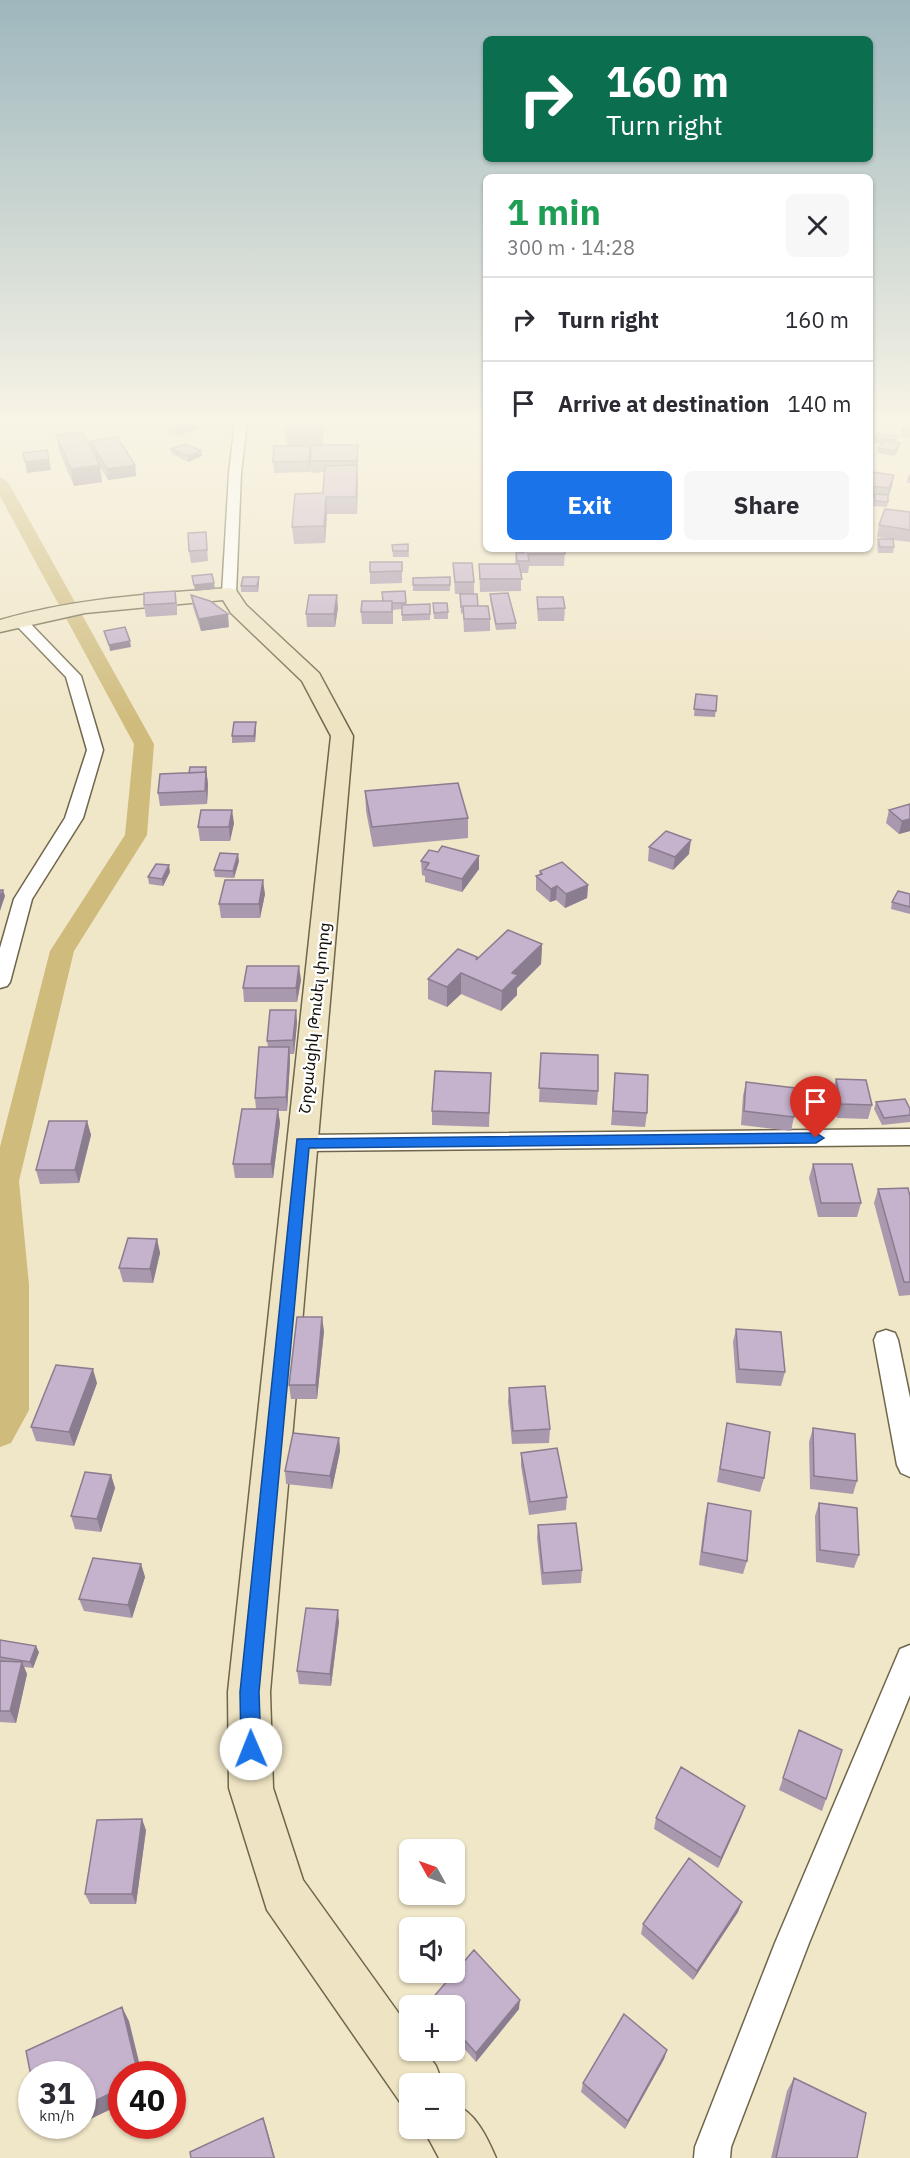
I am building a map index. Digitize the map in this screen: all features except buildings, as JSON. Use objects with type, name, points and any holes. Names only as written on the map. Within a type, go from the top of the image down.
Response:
[{"type":"street","points":[[10,623],[42,613],[90,605],[230,594],[233,524]]},
{"type":"street","name":"Շրջանցիկ Թունել փողոց","points":[[230,594],[238,609],[311,678],[342,736],[249,1692],[251,1788],[284,1893],[410,2073]]},
{"type":"street","points":[[0,982],[23,899],[74,818],[95,750],[73,676],[10,623]]},
{"type":"street","points":[[302,1143],[910,1137]]},
{"type":"street","points":[[886,1340],[910,1465]]},
{"type":"street","points":[[712,2158],[714,2147],[792,1943],[910,1659]]},
{"type":"street","points":[[457,2139],[470,2158]]},
{"type":"waterway","points":[[0,1433],[13,1410],[14,1285],[5,1181],[62,951],[136,835],[144,744],[22,524]]},
{"type":"route","points":[[251,1749],[249,1692],[302,1143],[816,1138]]}]
